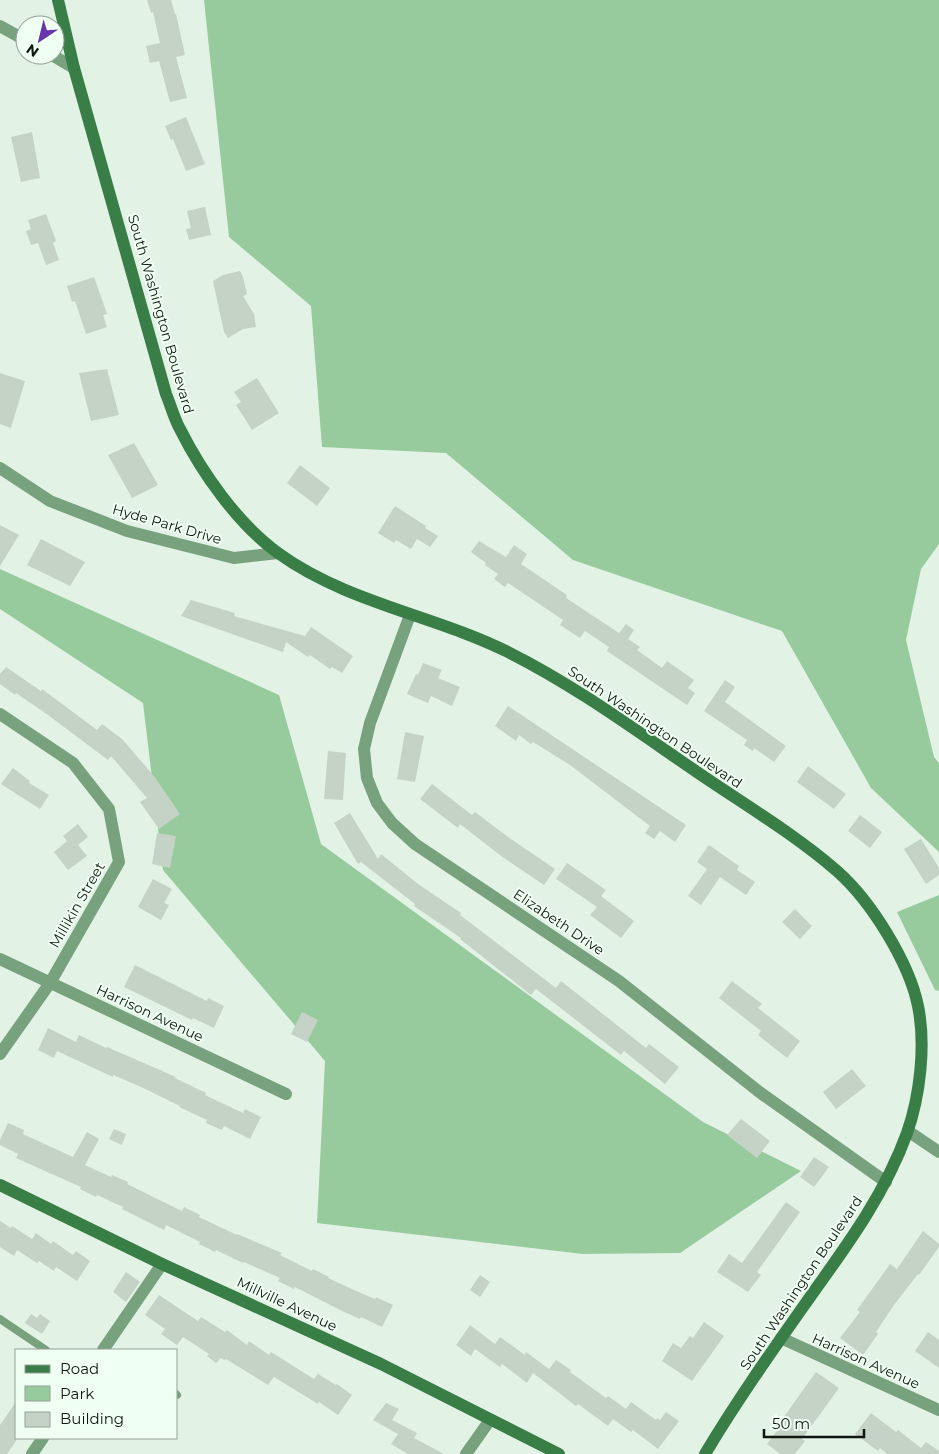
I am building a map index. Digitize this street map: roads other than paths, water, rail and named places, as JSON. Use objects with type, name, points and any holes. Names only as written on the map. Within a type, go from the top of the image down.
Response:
[{"type":"street","name":"South Washington Boulevard","points":[[58,0],[74,68],[166,394],[179,428],[200,464],[227,502],[253,531],[278,553],[324,580],[508,652],[590,699],[798,841],[839,873],[872,910],[902,959],[918,1005],[923,1052],[908,1131],[886,1182],[861,1226],[781,1338],[728,1416],[705,1454]]},
{"type":"street","points":[[0,26],[15,34]]},
{"type":"street","points":[[65,63],[74,68]]},
{"type":"street","name":"Hyde Park Drive","points":[[0,468],[50,501],[127,531],[234,558],[278,553]]},
{"type":"street","name":"Elizabeth Drive","points":[[410,615],[370,723],[364,749],[367,778],[377,802],[392,823],[415,844],[619,981],[762,1094],[886,1182]]},
{"type":"street","name":"Millikin Street","points":[[0,714],[73,763],[109,809],[118,862],[50,983],[0,1054]]},
{"type":"street","name":"Harrison Avenue","points":[[0,959],[286,1094]]},
{"type":"street","points":[[908,1131],[939,1152]]},
{"type":"street","name":"Millville Avenue","points":[[0,1185],[162,1264],[381,1364],[560,1454]]},
{"type":"street","points":[[107,1349],[162,1264]]},
{"type":"street","name":"Harrison Avenue","points":[[781,1338],[939,1410]]},
{"type":"street","points":[[466,1454],[490,1420]]},
{"type":"street","points":[[32,1454],[42,1439]]},
{"type":"lane","points":[[0,1320],[44,1349]]}]
